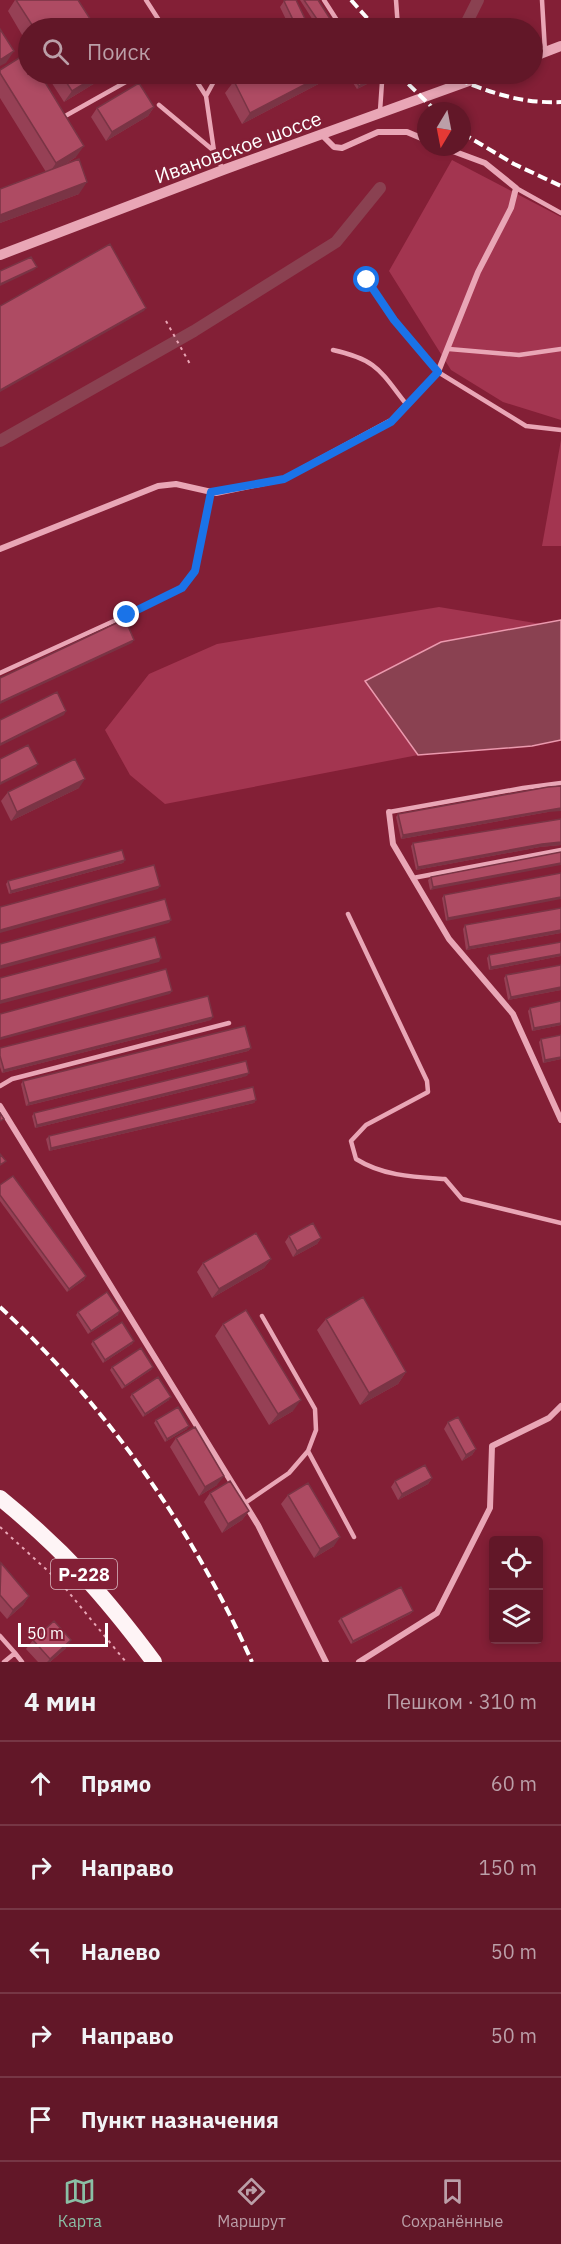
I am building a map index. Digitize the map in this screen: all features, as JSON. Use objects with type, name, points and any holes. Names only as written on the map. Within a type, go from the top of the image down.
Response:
[{"type":"highway","name":"Р-228","points":[[0,1498],[48,1537],[79,1568],[118,1613],[154,1662]]},
{"type":"street","points":[[543,53],[561,46]]},
{"type":"street","name":"Ивановское шоссе","points":[[0,255],[222,170],[461,84]]},
{"type":"street","points":[[322,135],[334,147],[342,148],[378,132],[407,132],[417,136]]},
{"type":"street","points":[[0,549],[158,486],[176,484],[211,492],[284,479],[391,422],[438,372],[478,272],[511,208],[516,188],[485,163],[466,156]]},
{"type":"street","points":[[389,812],[393,844],[429,901],[449,939],[513,1014],[561,1120]]},
{"type":"street","points":[[0,1106],[258,1525],[326,1662]]},
{"type":"street","points":[[359,1662],[437,1613],[490,1508],[492,1446],[549,1418],[561,1406]]},
{"type":"lane","points":[[146,0],[158,18]]},
{"type":"lane","points":[[324,0],[336,18]]},
{"type":"lane","points":[[396,0],[397,18]]},
{"type":"lane","points":[[542,0],[546,52]]},
{"type":"lane","points":[[67,115],[122,84]]},
{"type":"lane","points":[[198,84],[206,96],[214,151],[222,170]]},
{"type":"lane","points":[[206,96],[213,84]]},
{"type":"lane","points":[[380,114],[382,84]]},
{"type":"lane","points":[[159,105],[214,151]]},
{"type":"lane","points":[[516,188],[561,213]]},
{"type":"lane","points":[[367,280],[394,320],[438,372],[526,426],[561,430]]},
{"type":"lane","points":[[449,348],[519,355],[561,349]]},
{"type":"lane","points":[[333,350],[360,356],[375,365],[407,405]]},
{"type":"lane","points":[[0,673],[127,615]]},
{"type":"lane","points":[[389,812],[561,783]]},
{"type":"lane","points":[[413,878],[561,850]]},
{"type":"lane","points":[[348,914],[427,1082],[428,1092],[366,1125],[351,1141],[356,1159],[373,1170],[414,1177],[445,1179],[462,1199],[561,1223]]},
{"type":"lane","points":[[0,1086],[12,1079],[229,1023]]},
{"type":"lane","points":[[245,1503],[289,1473],[308,1451],[316,1430],[315,1409],[262,1316]]},
{"type":"lane","points":[[308,1451],[354,1537]]},
{"type":"lane","points":[[0,1636],[22,1662]]},
{"type":"lane","points":[[4,1662],[15,1653]]},
{"type":"path","points":[[166,321],[190,364]]},
{"type":"path","points":[[127,615],[182,588],[195,571],[211,492]]},
{"type":"path","points":[[0,1527],[61,1583],[126,1662]]},
{"type":"shaded area","points":[[452,160],[561,217],[561,420],[503,402],[451,370],[389,271]]},
{"type":"shaded area","points":[[561,440],[561,546],[542,546]]},
{"type":"shaded area","points":[[439,607],[541,624],[441,642],[366,681],[418,755],[165,804],[130,775],[105,730],[149,674],[217,644]]},
{"type":"shaded area","points":[[561,620],[561,740],[532,746],[418,755],[365,681],[441,642]]},
{"type":"building","points":[[16,0],[78,0],[90,18],[28,18]]},
{"type":"building","points":[[296,0],[305,18],[292,18],[284,1]]},
{"type":"building","points":[[304,0],[318,0],[330,18],[316,18]]},
{"type":"building","points":[[0,29],[14,51],[0,60]]},
{"type":"building","points":[[18,59],[18,84],[46,84],[84,146],[56,163],[0,70]]},
{"type":"building","points":[[67,84],[84,84],[72,91]]},
{"type":"building","points":[[137,84],[140,84],[154,107],[112,132],[97,108]]},
{"type":"building","points":[[236,84],[306,84],[250,113]]},
{"type":"building","points":[[79,159],[87,182],[0,215],[0,189]]},
{"type":"building","points":[[110,244],[146,308],[0,390],[0,306]]},
{"type":"building","points":[[31,257],[37,267],[0,284],[0,271]]},
{"type":"building","points":[[125,619],[134,640],[0,702],[0,678]]},
{"type":"building","points":[[57,692],[66,711],[0,744],[0,720]]},
{"type":"building","points":[[28,745],[38,764],[0,783],[0,759]]},
{"type":"building","points":[[75,759],[85,779],[17,812],[8,792]]},
{"type":"building","points":[[561,786],[561,808],[403,835],[398,814]]},
{"type":"building","points":[[561,819],[561,842],[418,867],[413,843]]},
{"type":"building","points":[[122,850],[125,860],[11,891],[8,881]]},
{"type":"building","points":[[561,852],[561,863],[433,887],[431,877]]},
{"type":"building","points":[[154,865],[160,886],[0,930],[0,907]]},
{"type":"building","points":[[561,873],[561,897],[448,918],[444,895]]},
{"type":"building","points":[[165,899],[171,920],[0,966],[0,944]]},
{"type":"building","points":[[561,908],[561,930],[469,947],[465,925]]},
{"type":"building","points":[[155,937],[161,958],[0,1001],[0,978]]},
{"type":"building","points":[[561,942],[561,954],[491,967],[489,955]]},
{"type":"building","points":[[561,965],[561,987],[511,997],[506,975]]},
{"type":"building","points":[[166,969],[172,991],[0,1038],[0,1014]]},
{"type":"building","points":[[208,996],[213,1017],[4,1070],[0,1048]]},
{"type":"building","points":[[561,1001],[561,1023],[534,1028],[530,1008]]},
{"type":"building","points":[[245,1026],[251,1048],[29,1103],[23,1081]]},
{"type":"building","points":[[561,1035],[561,1057],[545,1060],[541,1039]]},
{"type":"building","points":[[246,1061],[249,1073],[37,1125],[34,1113]]},
{"type":"building","points":[[253,1087],[256,1100],[51,1148],[49,1136]]},
{"type":"building","points":[[0,1154],[6,1161],[0,1165]]},
{"type":"building","points":[[13,1176],[86,1276],[69,1289],[0,1195],[0,1185]]},
{"type":"building","points":[[313,1223],[321,1238],[297,1251],[289,1236]]},
{"type":"building","points":[[256,1233],[271,1259],[219,1289],[203,1263]]},
{"type":"building","points":[[107,1292],[120,1311],[91,1331],[78,1312]]},
{"type":"building","points":[[363,1297],[406,1372],[369,1393],[326,1319]]},
{"type":"building","points":[[246,1310],[301,1400],[278,1414],[223,1324]]},
{"type":"building","points":[[122,1322],[134,1341],[105,1360],[93,1341]]},
{"type":"building","points":[[141,1348],[153,1367],[125,1386],[112,1367]]},
{"type":"building","points":[[158,1377],[171,1397],[145,1414],[132,1394]]},
{"type":"building","points":[[178,1407],[189,1426],[167,1439],[156,1420]]},
{"type":"building","points":[[458,1417],[476,1449],[466,1455],[448,1422]]},
{"type":"building","points":[[195,1427],[224,1476],[205,1487],[176,1438]]},
{"type":"building","points":[[425,1465],[432,1478],[402,1494],[395,1481]]},
{"type":"building","points":[[230,1481],[249,1511],[228,1524],[210,1493]]},
{"type":"building","points":[[308,1483],[340,1537],[320,1549],[288,1495]]},
{"type":"building","points":[[1,1563],[29,1596],[13,1610],[0,1595]]},
{"type":"building","points":[[401,1587],[413,1611],[353,1641],[341,1618]]},
{"type":"building","points":[[54,1621],[71,1640],[50,1659],[33,1640]]},
{"type":"waterway","points":[[469,18],[478,0]]},
{"type":"waterway","points":[[0,441],[194,331],[336,242],[380,188]]},
{"type":"railway","points":[[351,0],[367,18]]},
{"type":"railway","points":[[408,84],[427,102]]},
{"type":"railway","points":[[471,84],[515,98],[561,102]]},
{"type":"railway","points":[[471,138],[514,164],[561,186]]},
{"type":"railway","points":[[0,1307],[76,1385],[144,1471],[203,1564],[252,1662]]},
{"type":"route","points":[[127,615],[182,588],[195,571],[199,561],[202,531],[211,492],[216,493],[284,479],[391,422],[438,372],[394,320],[367,280]]}]
